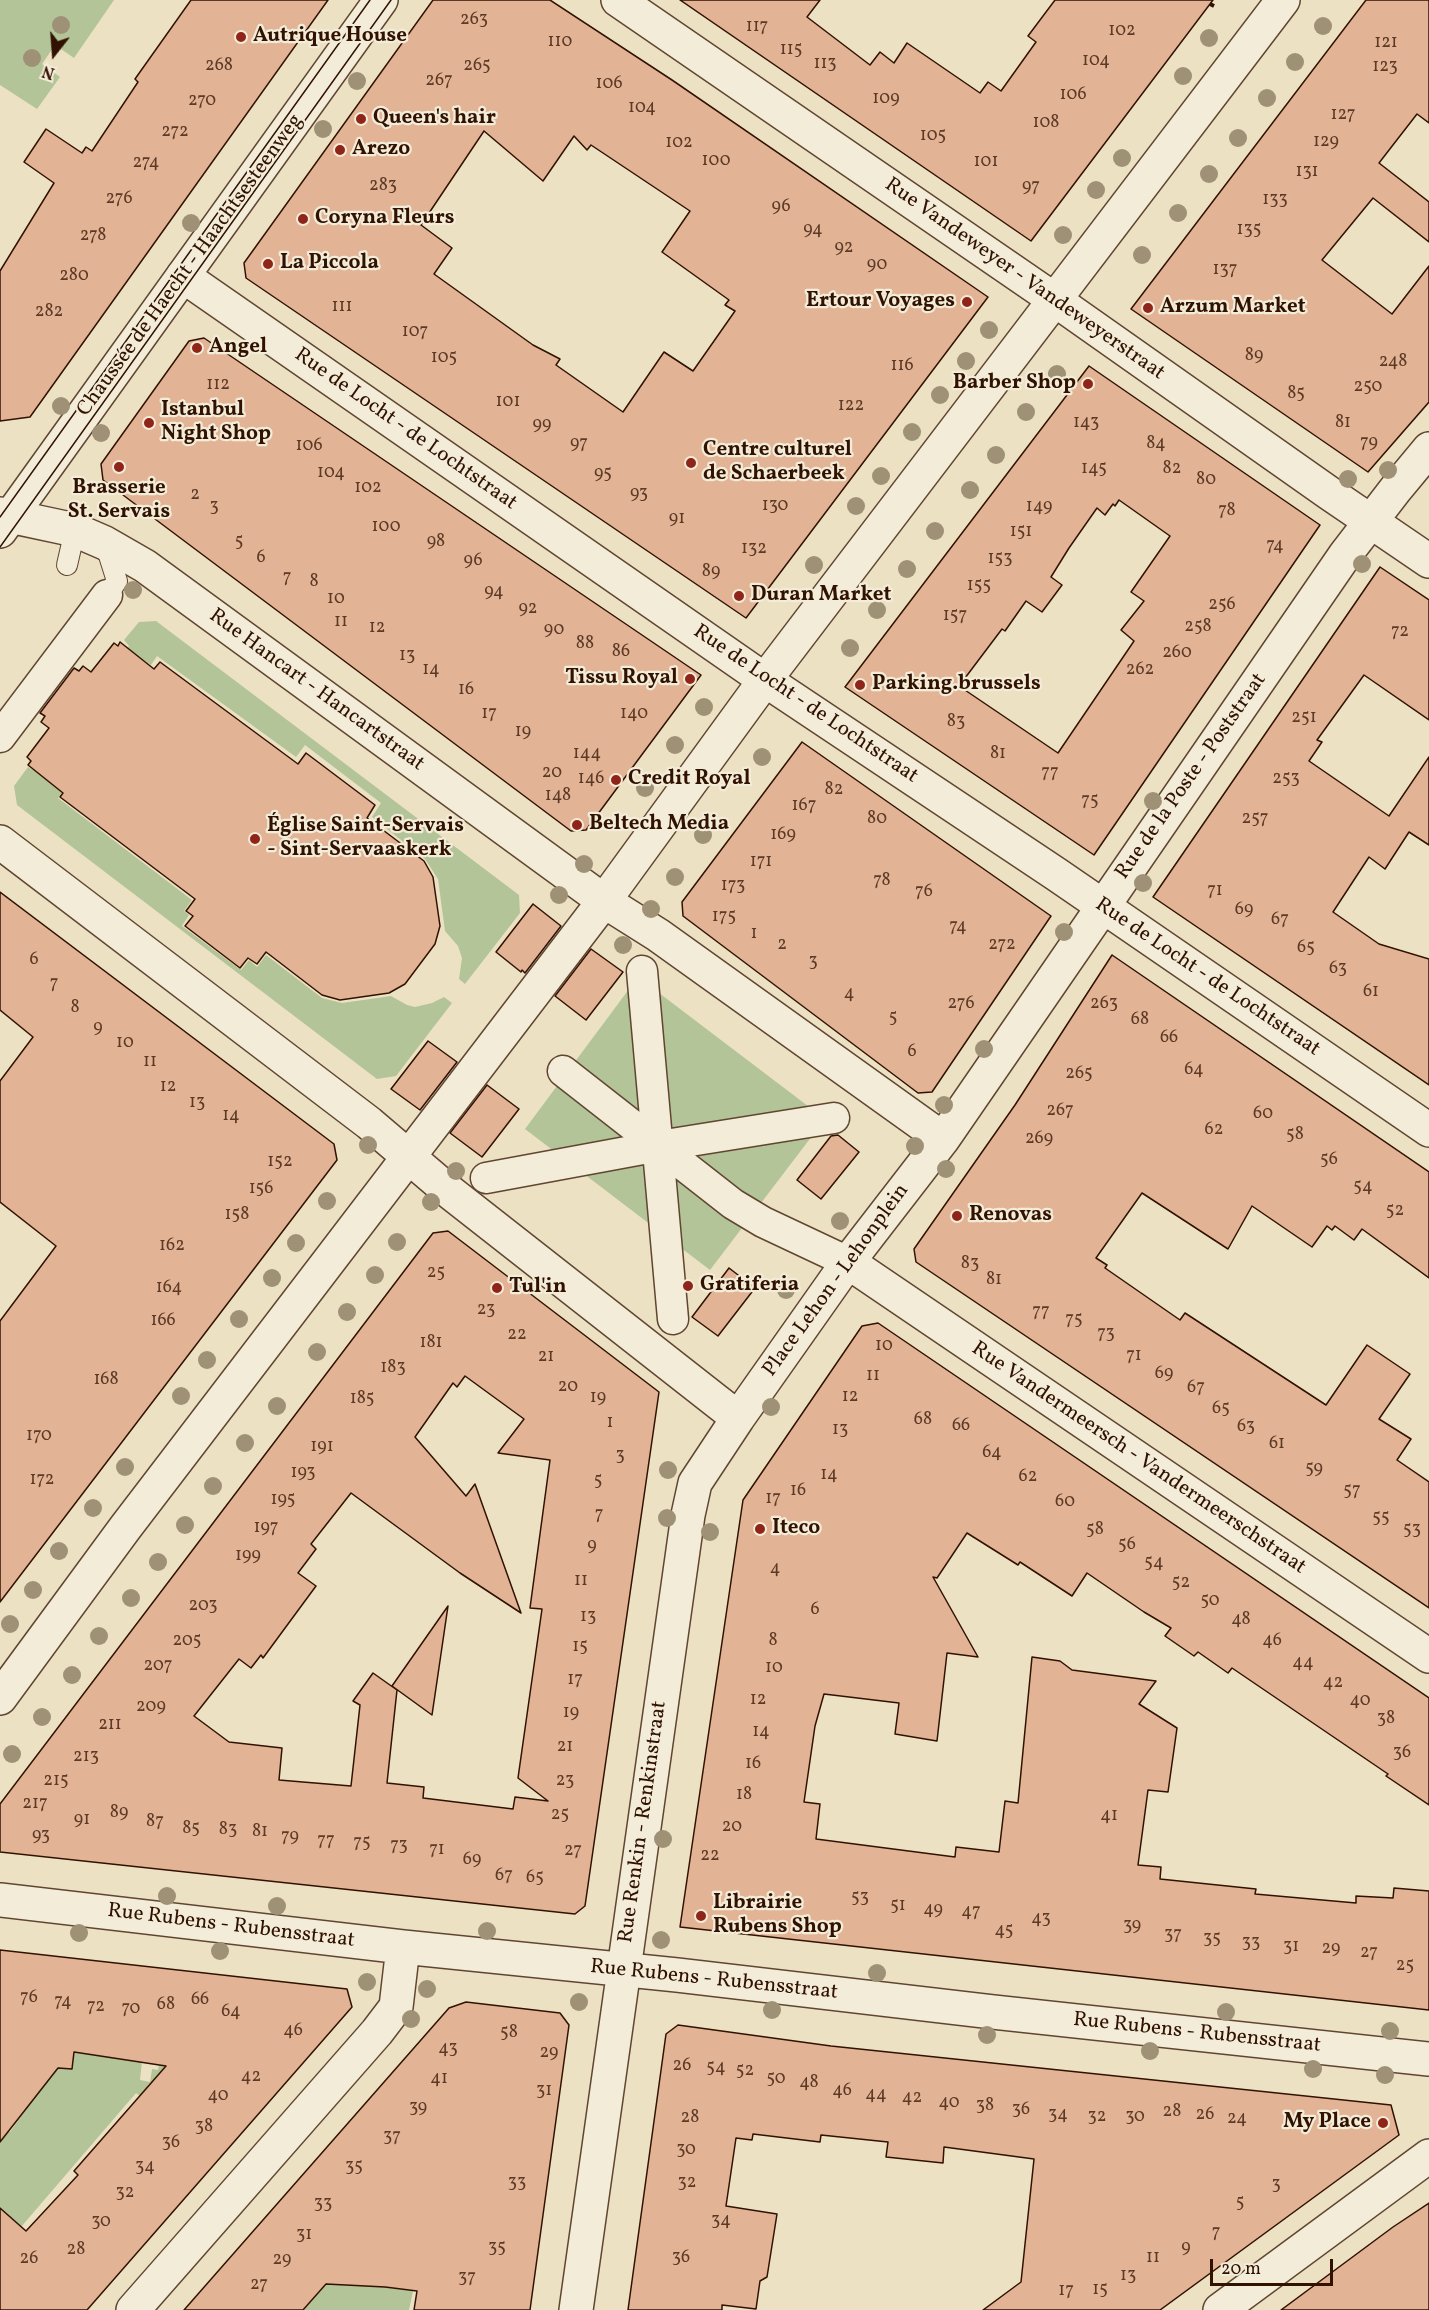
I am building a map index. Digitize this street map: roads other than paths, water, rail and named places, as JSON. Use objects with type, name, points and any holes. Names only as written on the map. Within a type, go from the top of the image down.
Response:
[{"type":"street","name":"Chaussée de Haecht - Haachtsesteenweg","points":[[4,521],[381,0]]},
{"type":"street","name":"Rue Vandeweyer - Vandeweyerstraat","points":[[618,0],[1055,300],[1429,561]]},
{"type":"street","points":[[0,1698],[125,1527],[604,901],[765,680],[1283,0]]},
{"type":"street","name":"Rue de Locht - de Lochtstraat","points":[[183,276],[765,680],[1429,1131]]},
{"type":"street","name":"Rue de la Poste - Poststraat","points":[[943,1139],[1338,565],[1429,450]]},
{"type":"street","name":"Rue Hancart - Hancartstraat","points":[[4,521],[75,530],[105,543],[145,566],[604,901]]},
{"type":"street","points":[[0,737],[107,595]]},
{"type":"street","points":[[0,842],[353,1111],[451,1193],[738,1418]]},
{"type":"street","points":[[604,901],[658,935],[943,1139]]},
{"type":"street","points":[[642,971],[674,1319]]},
{"type":"street","points":[[563,1071],[733,1204],[763,1222],[848,1262]]},
{"type":"street","points":[[486,1178],[659,1146],[834,1118]]},
{"type":"street","name":"Place Lehon - Lehonplein","points":[[738,1418],[848,1262],[943,1139]]},
{"type":"street","name":"Rue Vandermeersch - Vandermeerschstraat","points":[[848,1262],[1429,1656]]},
{"type":"street","name":"Rue Renkin - Renkinstraat","points":[[576,2310],[688,1515],[696,1483],[738,1418]]},
{"type":"street","name":"Rue Rubens - Rubensstraat","points":[[0,1900],[403,1947],[1429,2059]]},
{"type":"street","points":[[133,2310],[369,2041],[396,2007],[403,1947]]},
{"type":"street","points":[[1220,2310],[1429,2156]]},
{"type":"lane","points":[[67,565],[75,530]]},
{"type":"lane","points":[[105,543],[117,581],[107,595]]},
{"type":"tram line","points":[[0,517],[370,0]]},
{"type":"tram line","points":[[0,547],[391,0]]},
{"type":"place","name":"Autrique House","points":[[241,37]]},
{"type":"place","name":"Queen's hair","points":[[361,119]]},
{"type":"place","name":"Arezo","points":[[340,150]]},
{"type":"place","name":"Coryna Fleurs","points":[[303,219]]},
{"type":"place","name":"La Piccola","points":[[268,264]]},
{"type":"place","name":"Ertour Voyages","points":[[967,302]]},
{"type":"place","name":"Arzum Market","points":[[1148,308]]},
{"type":"place","name":"Angel","points":[[197,348]]},
{"type":"place","name":"Barber Shop","points":[[1088,384]]},
{"type":"place","name":"Istanbul Night Shop","points":[[149,423]]},
{"type":"place","name":"Centre culturel de Schaerbeek","points":[[691,463]]},
{"type":"place","name":"Brasserie St. Servais","points":[[119,467]]},
{"type":"place","name":"Duran Market","points":[[739,596]]},
{"type":"place","name":"Tissu Royal","points":[[690,679]]},
{"type":"place","name":"Parking.brussels","points":[[860,685]]},
{"type":"place","name":"Credit Royal","points":[[616,780]]},
{"type":"place","name":"Beltech Media","points":[[577,825]]},
{"type":"place","name":"Église Saint-Servais - Sint-Servaaskerk","points":[[255,839]]},
{"type":"place","name":"Renovas","points":[[957,1216]]},
{"type":"place","name":"Gratiferia","points":[[688,1286]]},
{"type":"place","name":"Tul'in","points":[[497,1288]]},
{"type":"place","name":"Iteco","points":[[760,1529]]},
{"type":"place","name":"Librairie Rubens Shop","points":[[701,1916]]},
{"type":"place","name":"My Place","points":[[1383,2123]]}]
